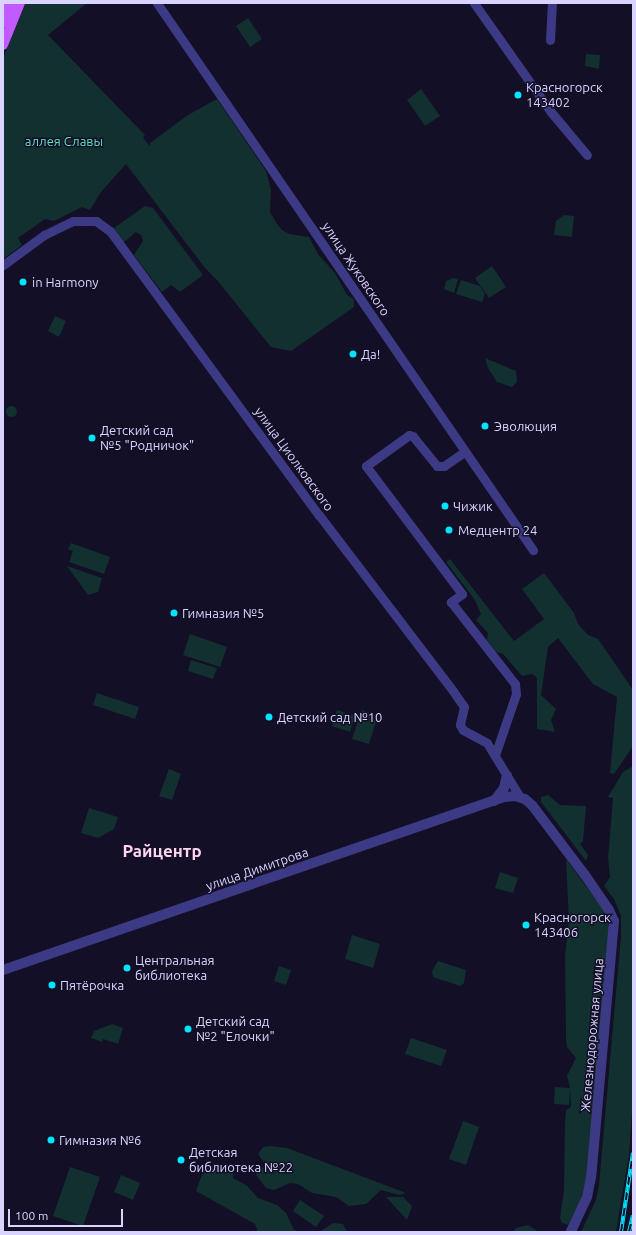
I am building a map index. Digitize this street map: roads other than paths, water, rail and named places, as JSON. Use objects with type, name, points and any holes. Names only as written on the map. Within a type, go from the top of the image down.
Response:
[{"type":"main road","points":[[3,23],[10,3]]},
{"type":"main road","points":[[3,45],[20,3]]},
{"type":"street","name":"улица Жуковского","points":[[157,3],[464,452],[533,550]]},
{"type":"street","points":[[474,3],[551,112],[587,155]]},
{"type":"street","points":[[550,40],[552,3]]},
{"type":"street","name":"улица Циолковского","points":[[3,265],[59,226],[88,219],[104,224],[454,691],[464,707],[460,725],[463,730],[482,739],[496,755],[520,797]]},
{"type":"street","points":[[464,452],[444,466],[437,466],[413,436],[409,435],[366,466],[462,594],[451,602],[515,684],[516,694],[496,755]]},
{"type":"street","points":[[494,801],[504,788],[507,774]]},
{"type":"street","name":"улица Димитрова","points":[[3,970],[494,801],[510,796],[520,797]]},
{"type":"street","name":"Железнодорожная улица","points":[[520,797],[532,805],[609,910],[614,921],[591,1177],[587,1197],[571,1232]]},
{"type":"railway","points":[[621,1232],[633,1153]]},
{"type":"railway","points":[[629,1232],[633,1215]]},
{"type":"place","name":"Красногорск 143402","points":[[518,95]]},
{"type":"place","name":"in Harmony","points":[[23,282]]},
{"type":"place","name":"Да!","points":[[353,354]]},
{"type":"place","name":"Эволюция","points":[[485,426]]},
{"type":"place","name":"Детский сад №5 \"Родничок\"","points":[[92,438]]},
{"type":"place","name":"Чижик","points":[[445,506]]},
{"type":"place","name":"Медцентр 24","points":[[449,530]]},
{"type":"place","name":"Гимназия №5","points":[[174,613]]},
{"type":"place","name":"Детский сад №10","points":[[269,717]]},
{"type":"place","name":"Красногорск 143406","points":[[526,925]]},
{"type":"place","name":"Центральная библиотека","points":[[127,968]]},
{"type":"place","name":"Пятёрочка","points":[[52,985]]},
{"type":"place","name":"Детский сад №2 \"Елочки\"","points":[[188,1029]]},
{"type":"place","name":"Гимназия №6","points":[[51,1140]]},
{"type":"place","name":"Детская библиотека №22","points":[[181,1160]]},
{"type":"district","name":"Райцентр","points":[[162,851]]},
{"type":"park label","name":"аллея Славы","points":[[64,141]]}]
